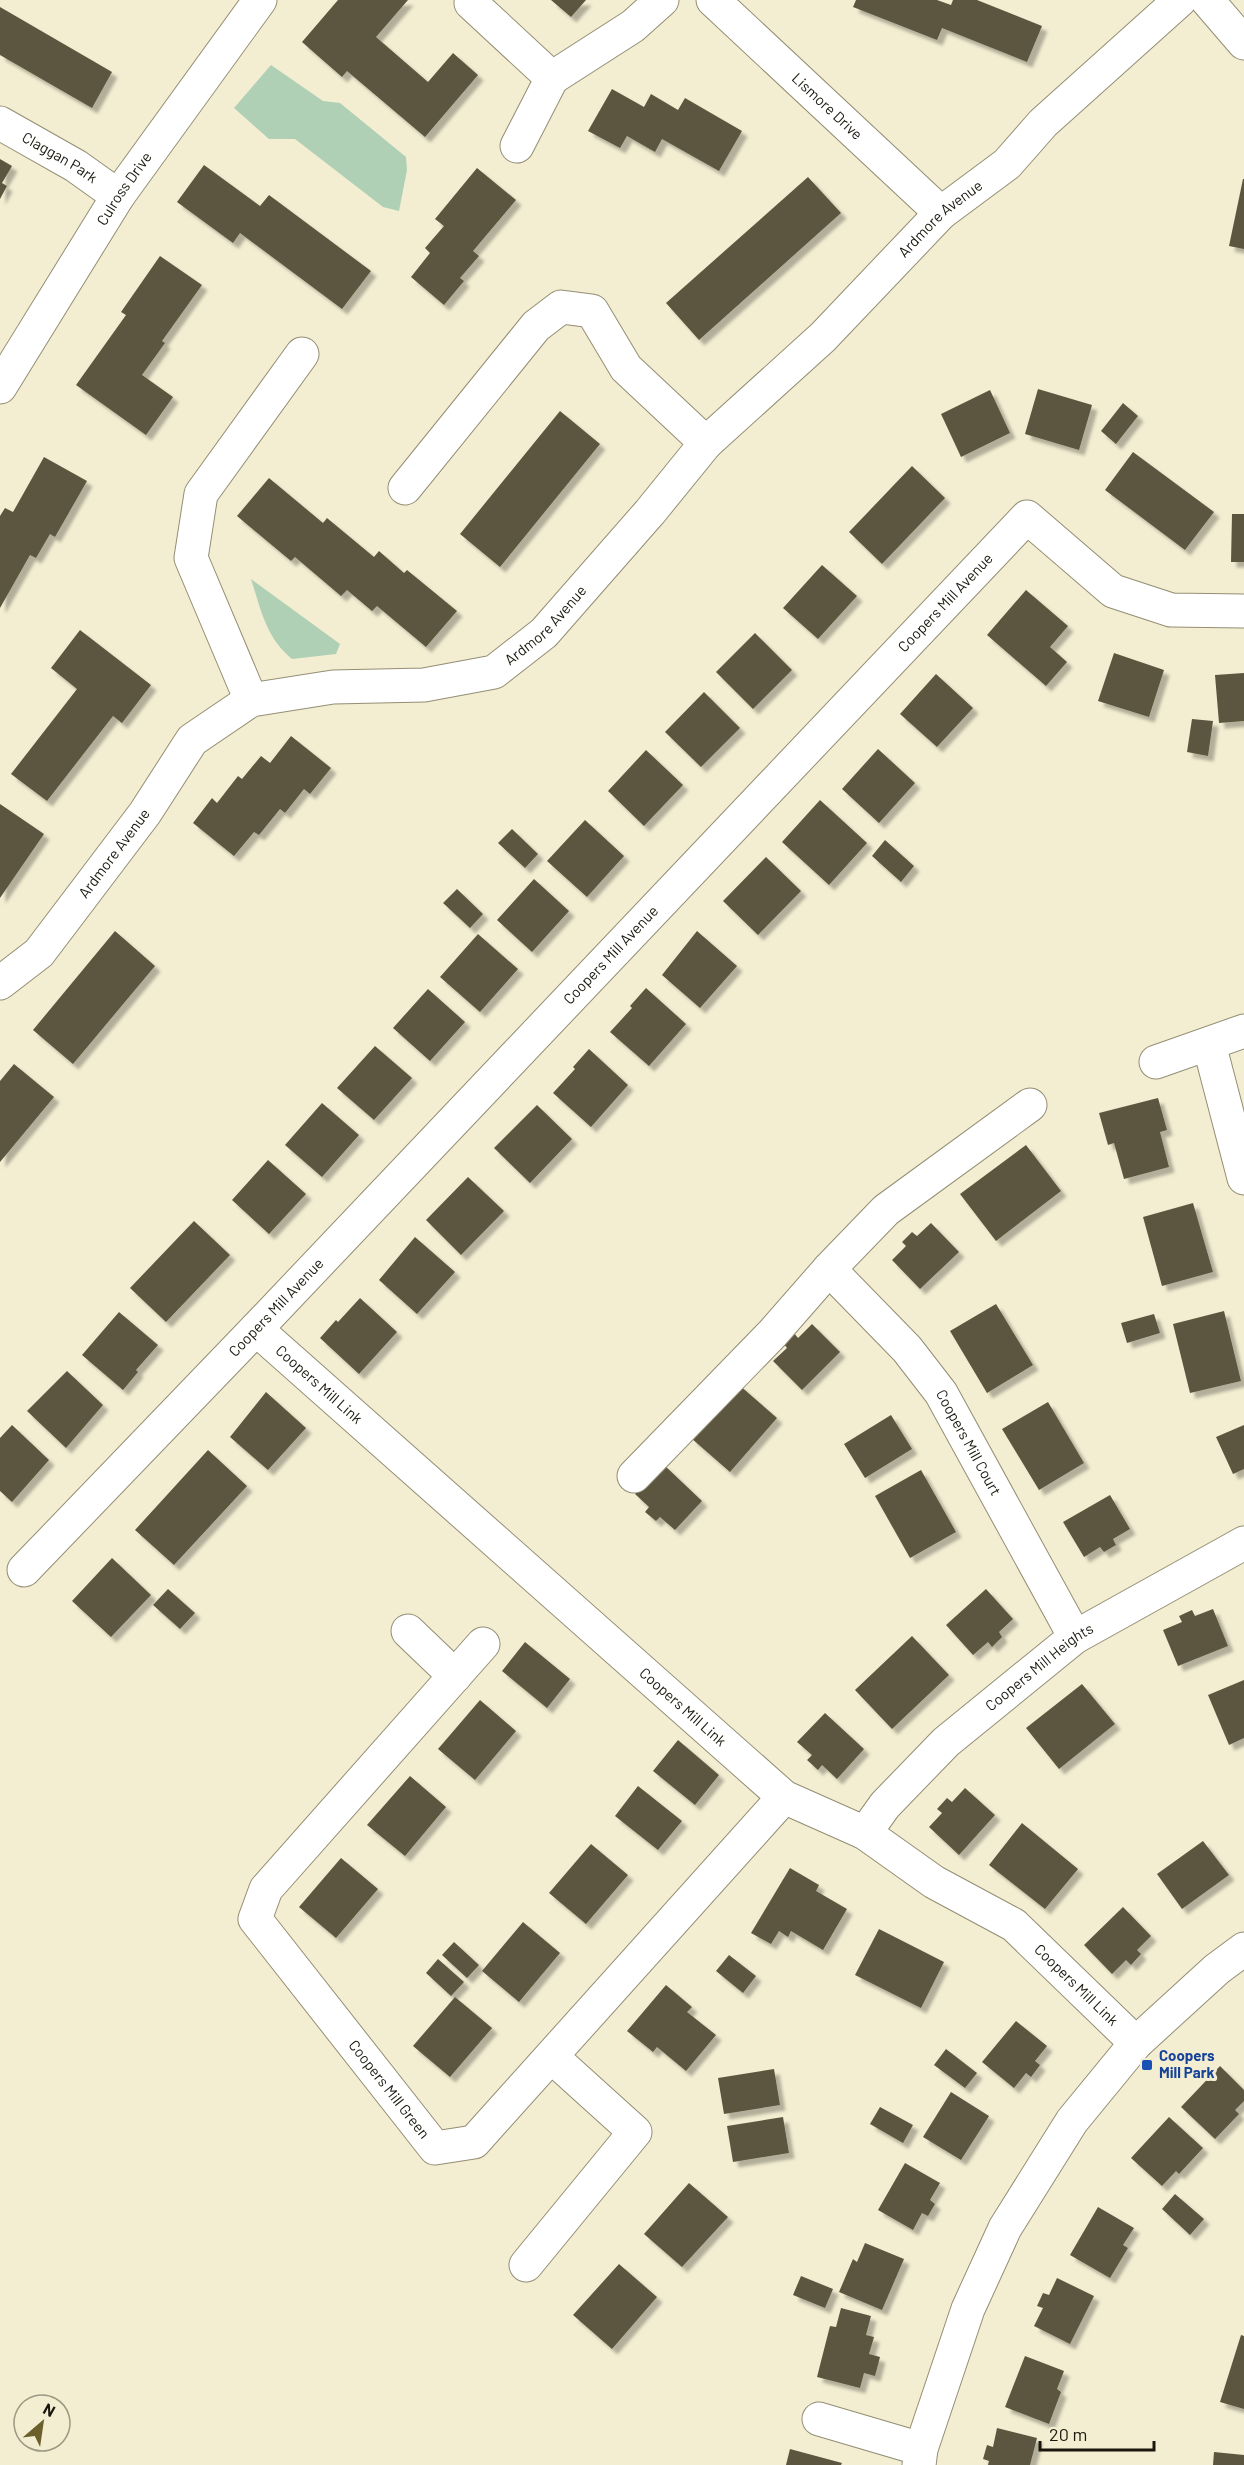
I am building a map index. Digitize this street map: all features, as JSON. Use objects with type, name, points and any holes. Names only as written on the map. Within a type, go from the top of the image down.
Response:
[{"type":"street","name":"Culross Drive","points":[[0,387],[118,196],[261,0]]},
{"type":"street","points":[[517,146],[552,78],[633,26],[662,0]]},
{"type":"street","name":"Lismore Drive","points":[[713,0],[941,213]]},
{"type":"street","name":"Ardmore Avenue","points":[[0,983],[39,953],[145,813],[192,740],[251,700],[333,687],[424,685],[494,672],[544,633],[650,512],[706,443],[823,337],[941,213],[1006,164],[1043,123],[1180,0]]},
{"type":"street","points":[[1207,0],[1244,43]]},
{"type":"street","points":[[471,3],[552,78]]},
{"type":"street","name":"Claggan Park","points":[[0,123],[76,166],[118,196]]},
{"type":"street","points":[[405,488],[536,326],[561,307],[592,311],[626,368],[706,443]]},
{"type":"street","points":[[251,700],[191,558],[201,494],[302,354]]},
{"type":"street","name":"Coopers Mill Avenue","points":[[24,1570],[1027,517],[1113,591],[1171,610],[1244,611]]},
{"type":"street","points":[[1156,1062],[1244,1031]]},
{"type":"street","points":[[1209,1044],[1244,1178]]},
{"type":"street","points":[[634,1476],[772,1333],[886,1210],[1030,1106]]},
{"type":"street","name":"Coopers Mill Court","points":[[830,1269],[908,1349],[941,1393],[1075,1637]]},
{"type":"street","name":"Coopers Mill Link","points":[[256,1329],[784,1797],[865,1833],[934,1882],[1014,1925],[1136,2043]]},
{"type":"street","name":"Coopers Mill Heights","points":[[865,1833],[885,1805],[946,1742],[1075,1637],[1242,1549]]},
{"type":"street","points":[[408,1631],[455,1676]]},
{"type":"street","name":"Coopers Mill Green","points":[[483,1644],[266,1889],[255,1919],[435,2148],[474,2142],[784,1797]]},
{"type":"street","points":[[819,2419],[920,2457],[968,2309],[1005,2228],[1072,2121],[1136,2043],[1217,1969],[1244,1949]]},
{"type":"street","points":[[526,2265],[635,2132],[552,2057]]},
{"type":"green space","points":[[271,65],[323,101],[340,103],[406,157],[407,170],[399,211],[383,207],[295,139],[269,139],[234,108]]},
{"type":"green space","points":[[251,579],[340,644],[336,654],[292,659],[270,633]]},
{"type":"building","points":[[338,0],[408,0],[376,37],[428,82],[453,53],[478,75],[425,137],[347,71],[342,77],[302,42]]},
{"type":"building","points":[[551,0],[586,0],[571,17]]},
{"type":"building","points":[[856,0],[937,0],[951,5],[953,0],[977,0],[1042,26],[1027,62],[942,28],[937,40],[853,7]]},
{"type":"building","points":[[0,7],[112,72],[92,108],[0,55]]},
{"type":"building","points":[[612,89],[644,107],[651,94],[678,110],[685,98],[742,131],[719,171],[662,139],[655,152],[627,136],[620,148],[588,131]]},
{"type":"building","points":[[0,159],[12,166],[2,183],[7,186],[0,199]]},
{"type":"building","points":[[204,165],[260,206],[269,195],[371,271],[342,309],[240,233],[233,243],[177,202]]},
{"type":"building","points":[[477,168],[516,200],[473,251],[479,256],[460,278],[464,281],[444,305],[411,277],[430,253],[425,248],[444,226],[435,219]]},
{"type":"building","points":[[808,177],[841,213],[699,340],[666,303]]},
{"type":"building","points":[[1244,179],[1244,249],[1229,246]]},
{"type":"building","points":[[160,256],[202,285],[162,341],[165,343],[142,375],[173,397],[146,435],[76,385],[126,315],[121,312]]},
{"type":"building","points":[[1038,389],[1092,405],[1079,450],[1025,434]]},
{"type":"building","points":[[990,390],[1010,433],[961,457],[941,414]]},
{"type":"building","points":[[1123,403],[1138,416],[1116,444],[1101,431]]},
{"type":"building","points":[[560,411],[600,444],[500,567],[460,534]]},
{"type":"building","points":[[1133,452],[1214,512],[1185,550],[1105,490]]},
{"type":"building","points":[[44,457],[87,481],[55,537],[50,534],[36,558],[30,555],[0,608],[0,516],[5,508],[13,512]]},
{"type":"building","points":[[912,466],[945,498],[882,564],[849,532]]},
{"type":"building","points":[[269,478],[323,523],[327,518],[374,557],[379,551],[404,573],[407,570],[457,611],[426,647],[377,606],[372,611],[347,590],[341,596],[295,557],[291,561],[237,516]]},
{"type":"building","points":[[1232,514],[1244,514],[1244,562],[1231,562]]},
{"type":"building","points":[[822,565],[857,596],[818,639],[783,608]]},
{"type":"building","points":[[1026,590],[1068,626],[1050,647],[1067,662],[1046,686],[987,635]]},
{"type":"building","points":[[80,630],[151,685],[122,723],[113,716],[47,801],[11,774],[77,689],[51,668]]},
{"type":"building","points":[[755,633],[792,670],[753,709],[716,672]]},
{"type":"building","points":[[1114,653],[1164,670],[1149,717],[1098,701]]},
{"type":"building","points":[[1244,673],[1244,721],[1219,723],[1215,675]]},
{"type":"building","points":[[936,674],[973,708],[937,747],[900,714]]},
{"type":"building","points":[[704,692],[740,728],[701,767],[665,732]]},
{"type":"building","points":[[1192,719],[1213,721],[1208,756],[1187,752]]},
{"type":"building","points":[[291,736],[331,768],[310,794],[304,789],[285,813],[280,809],[259,835],[254,832],[234,856],[193,823],[212,798],[217,803],[238,776],[242,779],[261,756],[270,763]]},
{"type":"building","points":[[878,749],[915,783],[879,823],[842,789]]},
{"type":"building","points":[[646,750],[683,785],[644,826],[608,791]]},
{"type":"building","points":[[820,800],[867,843],[829,885],[782,842]]},
{"type":"building","points":[[0,804],[44,834],[0,898]]},
{"type":"building","points":[[585,820],[624,856],[587,897],[547,861]]},
{"type":"building","points":[[512,829],[538,854],[525,868],[498,843]]},
{"type":"building","points":[[885,840],[914,866],[901,882],[872,856]]},
{"type":"building","points":[[766,857],[801,891],[758,935],[723,901]]},
{"type":"building","points":[[534,879],[569,911],[532,952],[497,920]]},
{"type":"building","points":[[457,889],[483,914],[470,928],[443,903]]},
{"type":"building","points":[[115,931],[155,966],[73,1064],[33,1030]]},
{"type":"building","points":[[697,931],[737,966],[700,1008],[662,975]]},
{"type":"building","points":[[478,934],[518,969],[480,1012],[440,977]]},
{"type":"building","points":[[646,988],[686,1024],[649,1066],[610,1032],[632,1008],[630,1006]]},
{"type":"building","points":[[428,989],[465,1022],[430,1061],[393,1028]]},
{"type":"building","points":[[375,1046],[412,1078],[374,1120],[337,1088]]},
{"type":"building","points":[[589,1049],[628,1085],[591,1127],[553,1093],[575,1069],[573,1067]]},
{"type":"building","points":[[14,1064],[54,1097],[0,1162],[0,1081]]},
{"type":"building","points":[[1158,1098],[1167,1130],[1160,1132],[1169,1167],[1124,1179],[1114,1143],[1108,1145],[1099,1113]]},
{"type":"building","points":[[322,1103],[359,1135],[322,1177],[285,1145]]},
{"type":"building","points":[[537,1105],[572,1139],[530,1183],[494,1148]]},
{"type":"building","points":[[1026,1145],[1061,1191],[996,1241],[960,1194]]},
{"type":"building","points":[[268,1160],[306,1194],[269,1234],[232,1200]]},
{"type":"building","points":[[468,1177],[504,1211],[461,1255],[426,1220]]},
{"type":"building","points":[[1193,1203],[1213,1272],[1162,1286],[1143,1217]]},
{"type":"building","points":[[194,1221],[230,1255],[166,1322],[130,1288]]},
{"type":"building","points":[[931,1223],[959,1252],[920,1289],[892,1260],[906,1246],[902,1242],[912,1232],[917,1236]]},
{"type":"building","points":[[415,1237],[455,1272],[417,1314],[379,1280]]},
{"type":"building","points":[[360,1298],[397,1332],[359,1374],[320,1338]]},
{"type":"building","points":[[996,1304],[1033,1365],[987,1393],[950,1331]]},
{"type":"building","points":[[1224,1311],[1241,1381],[1190,1393],[1173,1324]]},
{"type":"building","points":[[119,1312],[158,1345],[136,1370],[138,1372],[123,1390],[82,1355]]},
{"type":"building","points":[[1154,1314],[1160,1333],[1127,1343],[1121,1323]]},
{"type":"building","points":[[812,1324],[840,1352],[802,1390],[773,1361],[787,1348],[783,1343],[794,1333],[798,1338]]},
{"type":"building","points":[[67,1371],[103,1405],[66,1448],[27,1411]]},
{"type":"building","points":[[738,1384],[777,1418],[730,1472],[691,1438]]},
{"type":"building","points":[[266,1392],[306,1428],[268,1470],[230,1437]]},
{"type":"building","points":[[1048,1402],[1084,1463],[1039,1490],[1002,1429]]},
{"type":"building","points":[[891,1415],[912,1449],[865,1478],[844,1444]]},
{"type":"building","points":[[12,1425],[49,1460],[12,1502],[0,1491],[0,1438]]},
{"type":"building","points":[[1244,1425],[1244,1469],[1233,1474],[1216,1437]]},
{"type":"building","points":[[208,1450],[247,1486],[174,1565],[135,1530]]},
{"type":"building","points":[[663,1464],[702,1501],[675,1530],[660,1517],[656,1521],[645,1512],[649,1507],[635,1494]]},
{"type":"building","points":[[921,1470],[956,1532],[910,1558],[875,1496]]},
{"type":"building","points":[[1110,1495],[1130,1529],[1113,1539],[1116,1545],[1104,1552],[1100,1547],[1084,1557],[1063,1522]]},
{"type":"building","points":[[112,1558],[151,1595],[111,1637],[72,1601]]},
{"type":"building","points":[[168,1589],[195,1613],[180,1629],[153,1605]]},
{"type":"building","points":[[986,1589],[1013,1619],[999,1632],[1002,1637],[992,1647],[988,1642],[973,1655],[946,1625]]},
{"type":"building","points":[[1213,1609],[1228,1646],[1178,1666],[1163,1630],[1182,1622],[1179,1616],[1192,1610],[1195,1616]]},
{"type":"building","points":[[912,1636],[949,1675],[892,1729],[855,1690]]},
{"type":"building","points":[[525,1642],[570,1679],[547,1708],[502,1671]]},
{"type":"building","points":[[1244,1680],[1244,1738],[1229,1745],[1208,1695]]},
{"type":"building","points":[[1082,1684],[1115,1724],[1059,1769],[1026,1728]]},
{"type":"building","points":[[480,1700],[516,1731],[475,1780],[438,1749]]},
{"type":"building","points":[[825,1713],[864,1749],[837,1779],[822,1765],[818,1770],[807,1760],[812,1755],[797,1742]]},
{"type":"building","points":[[678,1740],[719,1775],[695,1805],[653,1771]]},
{"type":"building","points":[[410,1776],[446,1807],[405,1856],[367,1825]]},
{"type":"building","points":[[638,1786],[682,1821],[658,1850],[615,1816]]},
{"type":"building","points":[[965,1788],[995,1815],[959,1855],[929,1827],[942,1813],[937,1809],[947,1798],[952,1802]]},
{"type":"building","points":[[1022,1823],[1078,1869],[1045,1909],[989,1865]]},
{"type":"building","points":[[1203,1841],[1229,1875],[1182,1909],[1157,1874]]},
{"type":"building","points":[[591,1844],[628,1875],[586,1924],[549,1893]]},
{"type":"building","points":[[341,1858],[378,1889],[336,1938],[299,1907]]},
{"type":"building","points":[[790,1868],[819,1885],[816,1891],[847,1909],[823,1950],[791,1931],[788,1937],[779,1931],[771,1944],[751,1933]]},
{"type":"building","points":[[1123,1907],[1151,1936],[1137,1950],[1141,1954],[1131,1965],[1126,1960],[1112,1974],[1084,1945]]},
{"type":"building","points":[[523,1922],[560,1953],[519,2002],[482,1971]]},
{"type":"building","points":[[879,1929],[944,1962],[921,2008],[855,1975]]},
{"type":"building","points":[[454,1942],[479,1965],[467,1978],[442,1955]]},
{"type":"building","points":[[729,1955],[756,1976],[743,1993],[716,1971]]},
{"type":"building","points":[[438,1959],[464,1982],[451,1996],[426,1973]]},
{"type":"building","points":[[666,1985],[692,2007],[687,2012],[716,2035],[686,2071],[657,2047],[653,2052],[627,2031]]},
{"type":"building","points":[[455,1997],[492,2028],[450,2077],[413,2046]]},
{"type":"building","points":[[1016,2021],[1047,2046],[1035,2061],[1040,2065],[1031,2077],[1026,2073],[1014,2088],[982,2062]]},
{"type":"building","points":[[946,2049],[977,2073],[965,2088],[934,2065]]},
{"type":"building","points":[[1220,2066],[1244,2090],[1244,2101],[1235,2110],[1239,2114],[1215,2139],[1181,2107]]},
{"type":"building","points":[[774,2069],[780,2105],[724,2114],[718,2078]]},
{"type":"building","points":[[951,2092],[989,2116],[961,2160],[923,2137]]},
{"type":"building","points":[[880,2107],[913,2125],[903,2143],[870,2124]]},
{"type":"building","points":[[783,2117],[789,2153],[733,2162],[727,2126]]},
{"type":"building","points":[[1169,2117],[1203,2148],[1179,2174],[1176,2171],[1162,2186],[1131,2158]]},
{"type":"building","points":[[905,2163],[940,2183],[930,2200],[935,2204],[928,2216],[922,2213],[913,2230],[878,2210]]},
{"type":"building","points":[[689,2183],[728,2217],[682,2267],[644,2234]]},
{"type":"building","points":[[1175,2194],[1204,2219],[1190,2235],[1162,2209]]},
{"type":"building","points":[[1098,2207],[1134,2228],[1123,2245],[1128,2248],[1110,2278],[1070,2255]]},
{"type":"building","points":[[865,2243],[904,2259],[882,2310],[839,2292],[853,2259],[857,2262]]},
{"type":"building","points":[[619,2264],[657,2297],[612,2349],[573,2315]]},
{"type":"building","points":[[801,2276],[833,2289],[825,2308],[793,2295]]},
{"type":"building","points":[[1057,2278],[1094,2296],[1070,2344],[1034,2326],[1043,2308],[1037,2306],[1043,2293],[1049,2295]]},
{"type":"building","points":[[841,2308],[871,2316],[866,2335],[874,2337],[869,2354],[880,2357],[875,2376],[864,2373],[860,2388],[817,2377],[830,2326],[836,2327]]},
{"type":"building","points":[[1241,2335],[1244,2336],[1244,2409],[1220,2402]]},
{"type":"building","points":[[1025,2356],[1064,2371],[1057,2389],[1061,2392],[1049,2424],[1005,2407]]},
{"type":"building","points":[[997,2428],[1037,2438],[1030,2465],[988,2465],[989,2461],[983,2459],[987,2445],[993,2447]]},
{"type":"building","points":[[790,2449],[842,2463],[841,2465],[786,2465]]},
{"type":"building","points":[[1214,2452],[1244,2455],[1244,2465],[1213,2465]]},
{"type":"place","name":"Coopers Mill Park","points":[[1147,2065]]}]
